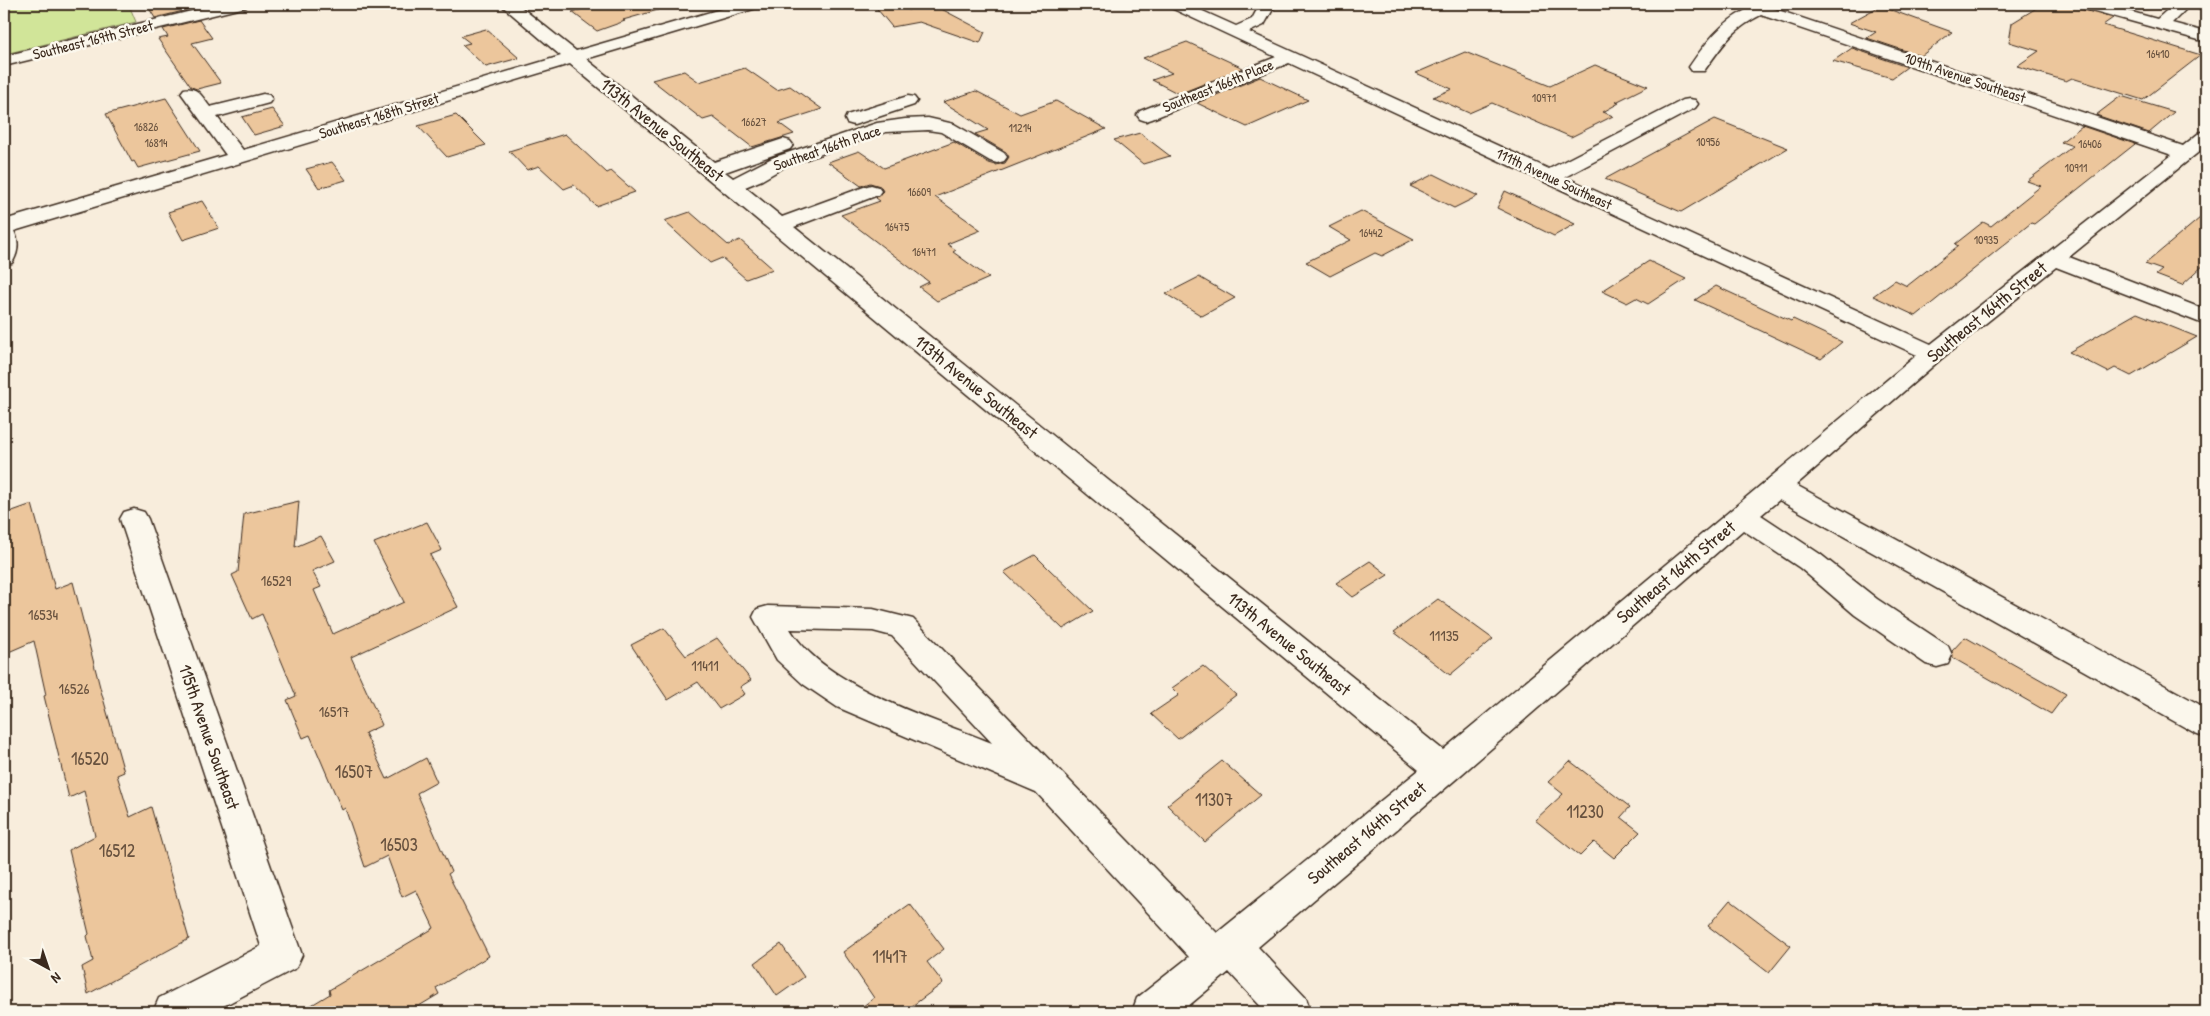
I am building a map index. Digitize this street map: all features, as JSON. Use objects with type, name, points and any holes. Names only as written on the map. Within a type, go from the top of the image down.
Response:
[{"type":"street","name":"Southeast 169th Street","points":[[4,61],[240,4]]},
{"type":"street","name":"113th Avenue Southeast","points":[[508,4],[1443,770]]},
{"type":"street","name":"Southeast 168th Street","points":[[4,227],[754,4]]},
{"type":"street","name":"111th Avenue Southeast","points":[[1175,4],[1406,111],[1449,122],[1550,177],[1933,354]]},
{"type":"street","points":[[1235,32],[1258,22],[1268,4]]},
{"type":"street","points":[[2086,4],[2206,37]]},
{"type":"street","points":[[2160,25],[2183,4]]},
{"type":"street","points":[[2198,4],[2206,6]]},
{"type":"street","points":[[1698,67],[1729,27],[1752,6]]},
{"type":"street","name":"109th Avenue Southeast","points":[[1752,6],[2196,145]]},
{"type":"street","name":"Southeast 166th Place","points":[[1146,115],[1290,57]]},
{"type":"street","points":[[190,93],[238,157]]},
{"type":"street","points":[[206,114],[263,99]]},
{"type":"street","points":[[721,178],[908,101]]},
{"type":"street","points":[[1406,111],[1431,103]]},
{"type":"street","points":[[1550,177],[1689,104]]},
{"type":"street","name":"Southeat 166th Place","points":[[721,178],[755,176],[778,162],[884,127],[928,124],[947,128],[997,157]]},
{"type":"street","name":"Southeast 164th Street","points":[[1151,1012],[1443,770],[1933,354],[2196,145]]},
{"type":"street","points":[[779,225],[871,191]]},
{"type":"street","points":[[4,231],[8,241],[4,258]]},
{"type":"street","points":[[2053,258],[2206,318]]},
{"type":"street","points":[[1778,487],[2206,724]]},
{"type":"street","points":[[1742,516],[1810,561],[1866,606],[1937,655]]},
{"type":"street","name":"115th Avenue Southeast","points":[[134,519],[283,955],[173,1012]]},
{"type":"street","points":[[1050,782],[848,698],[814,675],[788,652],[768,616],[873,620],[902,627],[1050,782],[1224,953],[1292,1012]]},
{"type":"green space","points":[[4,4],[133,4],[129,5],[136,22],[5,54],[6,27],[4,26]]},
{"type":"building","points":[[186,4],[191,9],[155,18],[150,10]]},
{"type":"building","points":[[603,4],[657,4],[658,10],[623,20],[625,21],[597,31],[572,12]]},
{"type":"building","points":[[873,4],[897,4],[908,10],[932,4],[985,32],[980,43],[919,22],[892,27]]},
{"type":"building","points":[[2043,4],[2076,4],[2080,9],[2113,18],[2103,25],[2201,55],[2143,100],[2072,78],[2066,81],[2017,66],[2039,51],[2009,42],[2012,23]]},
{"type":"building","points":[[1880,6],[1952,32],[1921,56],[1867,38],[1876,32],[1849,23]]},
{"type":"building","points":[[199,20],[212,38],[192,43],[221,83],[197,89],[191,87],[158,39],[168,37],[163,29]]},
{"type":"building","points":[[486,29],[519,58],[486,67],[462,45],[470,43],[461,36]]},
{"type":"building","points":[[1187,42],[1243,68],[1179,94],[1152,80],[1172,73],[1143,58]]},
{"type":"building","points":[[1852,48],[1907,67],[1892,78],[1833,61]]},
{"type":"building","points":[[1465,52],[1550,86],[1595,65],[1648,86],[1616,102],[1619,103],[1603,112],[1613,116],[1571,137],[1492,103],[1469,113],[1433,97],[1452,89],[1416,73]]},
{"type":"building","points":[[745,68],[777,90],[790,86],[822,109],[779,123],[794,134],[752,147],[713,117],[703,120],[652,80],[684,71],[699,82]]},
{"type":"building","points":[[1260,77],[1308,100],[1247,127],[1197,103]]},
{"type":"building","points":[[976,91],[1020,114],[1056,101],[1106,129],[935,197],[981,230],[947,244],[956,250],[953,252],[989,278],[937,301],[919,287],[929,282],[841,215],[880,201],[876,198],[883,191],[880,186],[870,183],[861,186],[828,162],[859,151],[884,168],[954,142],[989,163],[996,165],[1005,163],[1009,157],[1006,152],[975,134],[988,130],[943,102]]},
{"type":"building","points":[[2121,96],[2174,112],[2149,133],[2096,115]]},
{"type":"building","points":[[166,98],[200,151],[138,168],[134,161],[132,162],[106,114]]},
{"type":"building","points":[[272,109],[285,126],[254,135],[242,117]]},
{"type":"building","points":[[456,115],[486,145],[447,157],[418,126]]},
{"type":"building","points":[[1715,119],[1788,148],[1681,212],[1605,179]]},
{"type":"building","points":[[2082,126],[2135,144],[2034,224],[2031,223],[1916,316],[1873,296],[1895,280],[1907,286],[1958,246],[1955,244],[1983,222],[1991,226],[2041,186],[2027,181],[2073,146],[2061,142]]},
{"type":"building","points":[[1140,133],[1170,156],[1143,164],[1114,140]]},
{"type":"building","points":[[565,134],[607,173],[611,171],[635,192],[596,206],[574,185],[564,189],[539,166],[527,170],[509,151]]},
{"type":"building","points":[[332,162],[346,180],[319,188],[306,169]]},
{"type":"building","points":[[1434,174],[1478,196],[1454,208],[1410,186]]},
{"type":"building","points":[[1505,191],[1575,224],[1554,236],[1497,208]]},
{"type":"building","points":[[202,201],[219,228],[183,240],[168,212]]},
{"type":"building","points":[[1361,211],[1414,239],[1382,256],[1375,253],[1330,276],[1306,262],[1351,240],[1329,227]]},
{"type":"building","points":[[690,212],[728,245],[740,240],[773,269],[746,279],[722,258],[710,263],[664,221]]},
{"type":"building","points":[[2206,213],[2206,263],[2182,285],[2156,275],[2162,270],[2145,264]]},
{"type":"building","points":[[1649,261],[1686,279],[1648,304],[1636,298],[1627,303],[1602,291]]},
{"type":"building","points":[[1199,277],[1235,298],[1202,316],[1166,294]]},
{"type":"building","points":[[1716,286],[1791,321],[1793,319],[1842,342],[1821,359],[1695,300]]},
{"type":"building","points":[[2137,313],[2197,337],[2131,376],[2115,368],[2108,372],[2069,352]]},
{"type":"building","points":[[299,501],[295,547],[321,536],[335,561],[312,571],[321,587],[314,590],[333,634],[404,602],[374,543],[427,522],[442,550],[430,555],[458,607],[351,657],[382,725],[365,733],[387,779],[426,758],[437,782],[417,793],[451,872],[448,874],[489,956],[436,988],[439,994],[409,1012],[300,1012],[330,994],[329,990],[434,928],[416,890],[402,897],[387,856],[365,867],[345,808],[342,810],[310,735],[303,738],[287,700],[296,696],[262,614],[252,619],[232,575],[238,572],[244,514]]},
{"type":"building","points":[[32,504],[55,589],[73,582],[124,772],[117,775],[130,817],[151,807],[189,939],[88,994],[82,967],[93,961],[87,936],[89,934],[69,850],[95,836],[84,791],[69,798],[44,696],[46,695],[34,641],[4,654],[4,514]]},
{"type":"building","points":[[1035,555],[1093,611],[1063,629],[1004,572]]},
{"type":"building","points":[[1370,561],[1388,575],[1353,597],[1336,583]]},
{"type":"building","points":[[1438,599],[1493,639],[1450,675],[1394,632]]},
{"type":"building","points":[[664,628],[686,656],[717,638],[751,680],[740,687],[745,694],[719,709],[698,682],[668,700],[631,645]]},
{"type":"building","points":[[1965,637],[2066,694],[2051,714],[1953,658],[1952,651]]},
{"type":"building","points":[[1203,666],[1236,695],[1178,739],[1151,714],[1179,695],[1172,688]]},
{"type":"building","points":[[1222,761],[1261,795],[1205,842],[1167,805]]},
{"type":"building","points":[[1570,761],[1630,807],[1621,817],[1640,832],[1614,858],[1594,842],[1580,856],[1535,820],[1563,794],[1548,782]]},
{"type":"building","points":[[1730,900],[1791,946],[1769,973],[1708,926]]},
{"type":"building","points":[[910,904],[944,949],[927,962],[943,983],[904,1012],[855,1012],[874,998],[843,952]]},
{"type":"building","points":[[781,944],[804,977],[777,996],[755,963]]},
{"type":"waterway","points":[[1090,4],[1125,5]]}]
